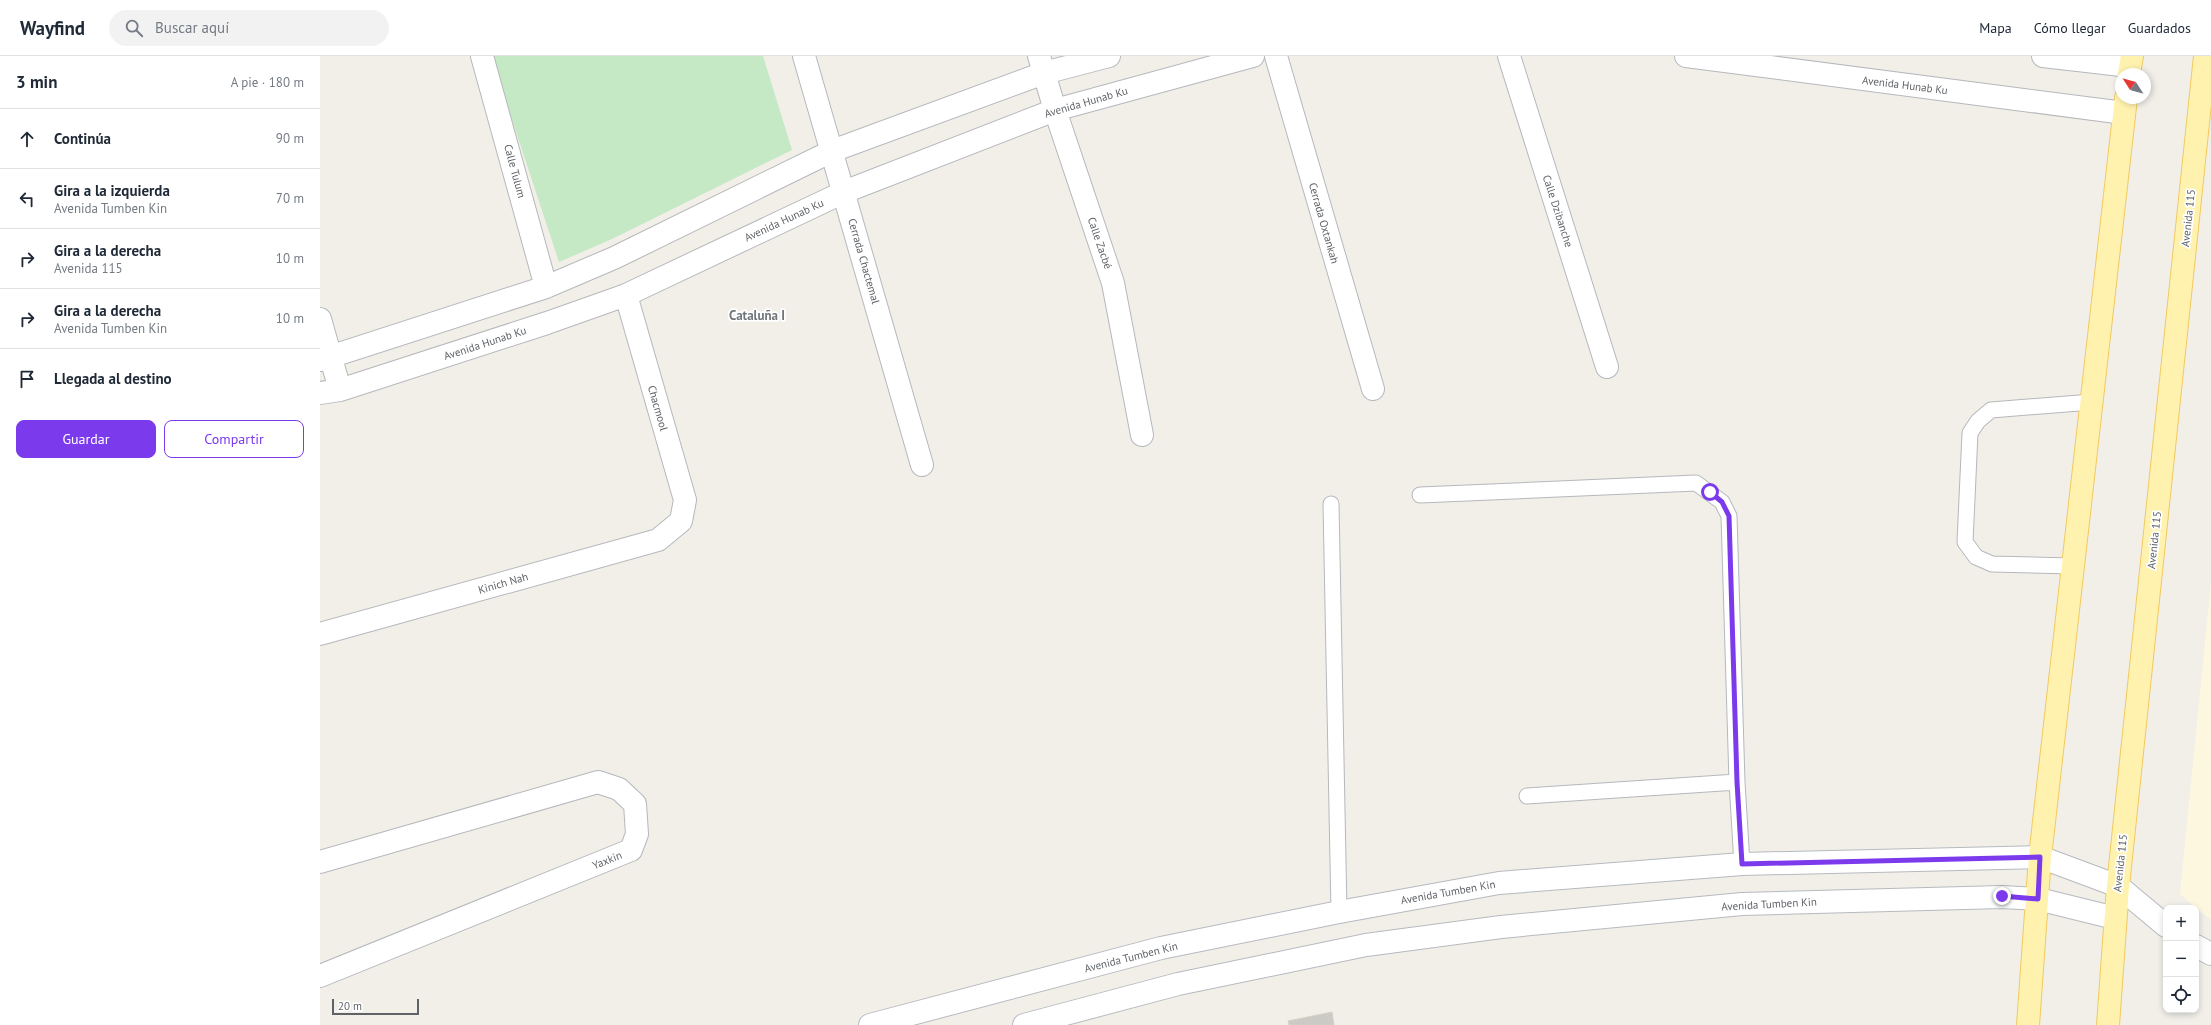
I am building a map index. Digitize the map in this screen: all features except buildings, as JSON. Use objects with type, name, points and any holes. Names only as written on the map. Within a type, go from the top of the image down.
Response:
[{"type":"main road","name":"Avenida 115","points":[[2108,1025],[2118,886],[2205,56]]},
{"type":"main road","points":[[2028,1025],[2040,857],[2125,106]]},
{"type":"street","name":"Calle Tulum","points":[[482,56],[546,287]]},
{"type":"street","name":"Cerrada Chactemal","points":[[804,56],[922,465]]},
{"type":"street","points":[[325,360],[546,287],[614,258],[832,151],[1042,65],[1109,56]]},
{"type":"street","name":"Avenida Hunab Ku","points":[[330,392],[547,323],[626,295],[844,192],[1055,110],[1253,56]]},
{"type":"street","name":"Cerrada Oxtankah","points":[[1276,56],[1373,389]]},
{"type":"street","name":"Calle Dzibanche","points":[[1509,56],[1607,367]]},
{"type":"street","name":"Avenida Hunab Ku","points":[[1686,56],[2125,106]]},
{"type":"street","points":[[2043,56],[2130,65]]},
{"type":"street","name":"Calle Zacbé","points":[[1042,65],[1055,110],[1113,283],[1142,435]]},
{"type":"street","name":"Chacmool","points":[[626,295],[685,500],[681,521]]},
{"type":"street","points":[[320,319],[330,392]]},
{"type":"street","name":"Kinich Nah","points":[[320,634],[658,540],[681,521]]},
{"type":"street","name":"Yaxkin","points":[[320,862],[598,782],[619,789],[636,804],[637,834],[631,850],[320,976]]},
{"type":"street","points":[[2040,857],[2118,886],[2163,924]]},
{"type":"street","name":"Avenida Tumben Kin","points":[[870,1025],[1161,948],[1339,912],[1499,883],[1742,864],[2040,857]]},
{"type":"street","name":"Avenida Tumben Kin","points":[[1024,1025],[1178,984],[1366,945],[1501,927],[1742,904],[2002,896],[2038,899],[2115,918]]},
{"type":"street","points":[[2199,948],[2211,954]]},
{"type":"lane","points":[[2074,566],[1992,564],[1976,556],[1965,542],[1970,433],[1978,421],[1991,410],[2092,402]]},
{"type":"lane","points":[[1420,495],[1696,483],[1722,502],[1729,516],[1737,782],[1742,864]]},
{"type":"lane","points":[[1331,504],[1339,912]]},
{"type":"lane","points":[[1527,796],[1737,782]]},
{"type":"shaded area","points":[[2211,582],[2211,920],[2199,910],[2199,905],[2193,905],[2180,894]]},
{"type":"green space","points":[[491,56],[763,56],[792,150],[612,239],[559,262]]},
{"type":"district","name":"Cataluña I","points":[[757,315]]},
{"type":"route","points":[[1710,492],[1722,502],[1729,516],[1737,782],[1742,864],[2040,857],[2038,899],[2002,896]]}]
